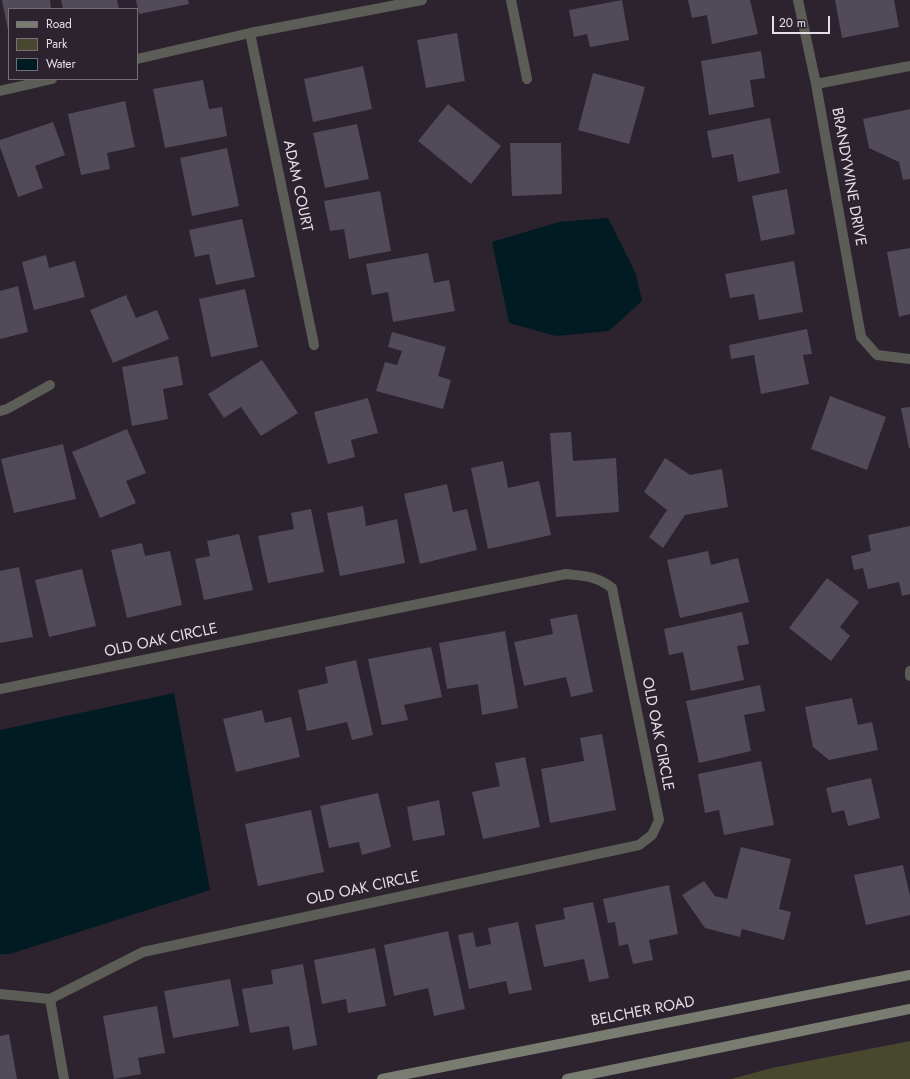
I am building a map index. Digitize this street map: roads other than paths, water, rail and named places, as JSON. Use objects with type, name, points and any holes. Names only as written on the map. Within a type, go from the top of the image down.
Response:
[{"type":"main road","name":"BELCHER ROAD","points":[[382,1079],[910,975]]},
{"type":"main road","points":[[567,1079],[910,1009]]},
{"type":"street","points":[[138,59],[250,33],[422,0]]},
{"type":"street","points":[[511,0],[527,80]]},
{"type":"street","name":"BRANDYWINE DRIVE","points":[[798,0],[816,84],[861,337],[877,355],[910,359]]},
{"type":"street","name":"ADAM COURT","points":[[250,33],[314,345]]},
{"type":"street","points":[[816,84],[910,66]]},
{"type":"street","points":[[0,91],[48,80]]},
{"type":"street","points":[[0,411],[7,409],[50,385]]},
{"type":"street","name":"OLD OAK CIRCLE","points":[[0,689],[566,574],[593,577],[612,588],[659,820],[652,834],[639,845],[143,952],[50,999]]},
{"type":"street","points":[[910,671],[910,676]]},
{"type":"street","points":[[0,994],[50,999],[64,1079]]},
{"type":"water","points":[[608,218],[636,274],[642,301],[609,331],[556,336],[509,323],[492,242],[559,222]]},
{"type":"water","points":[[174,693],[210,890],[10,954],[0,954],[0,730]]}]
